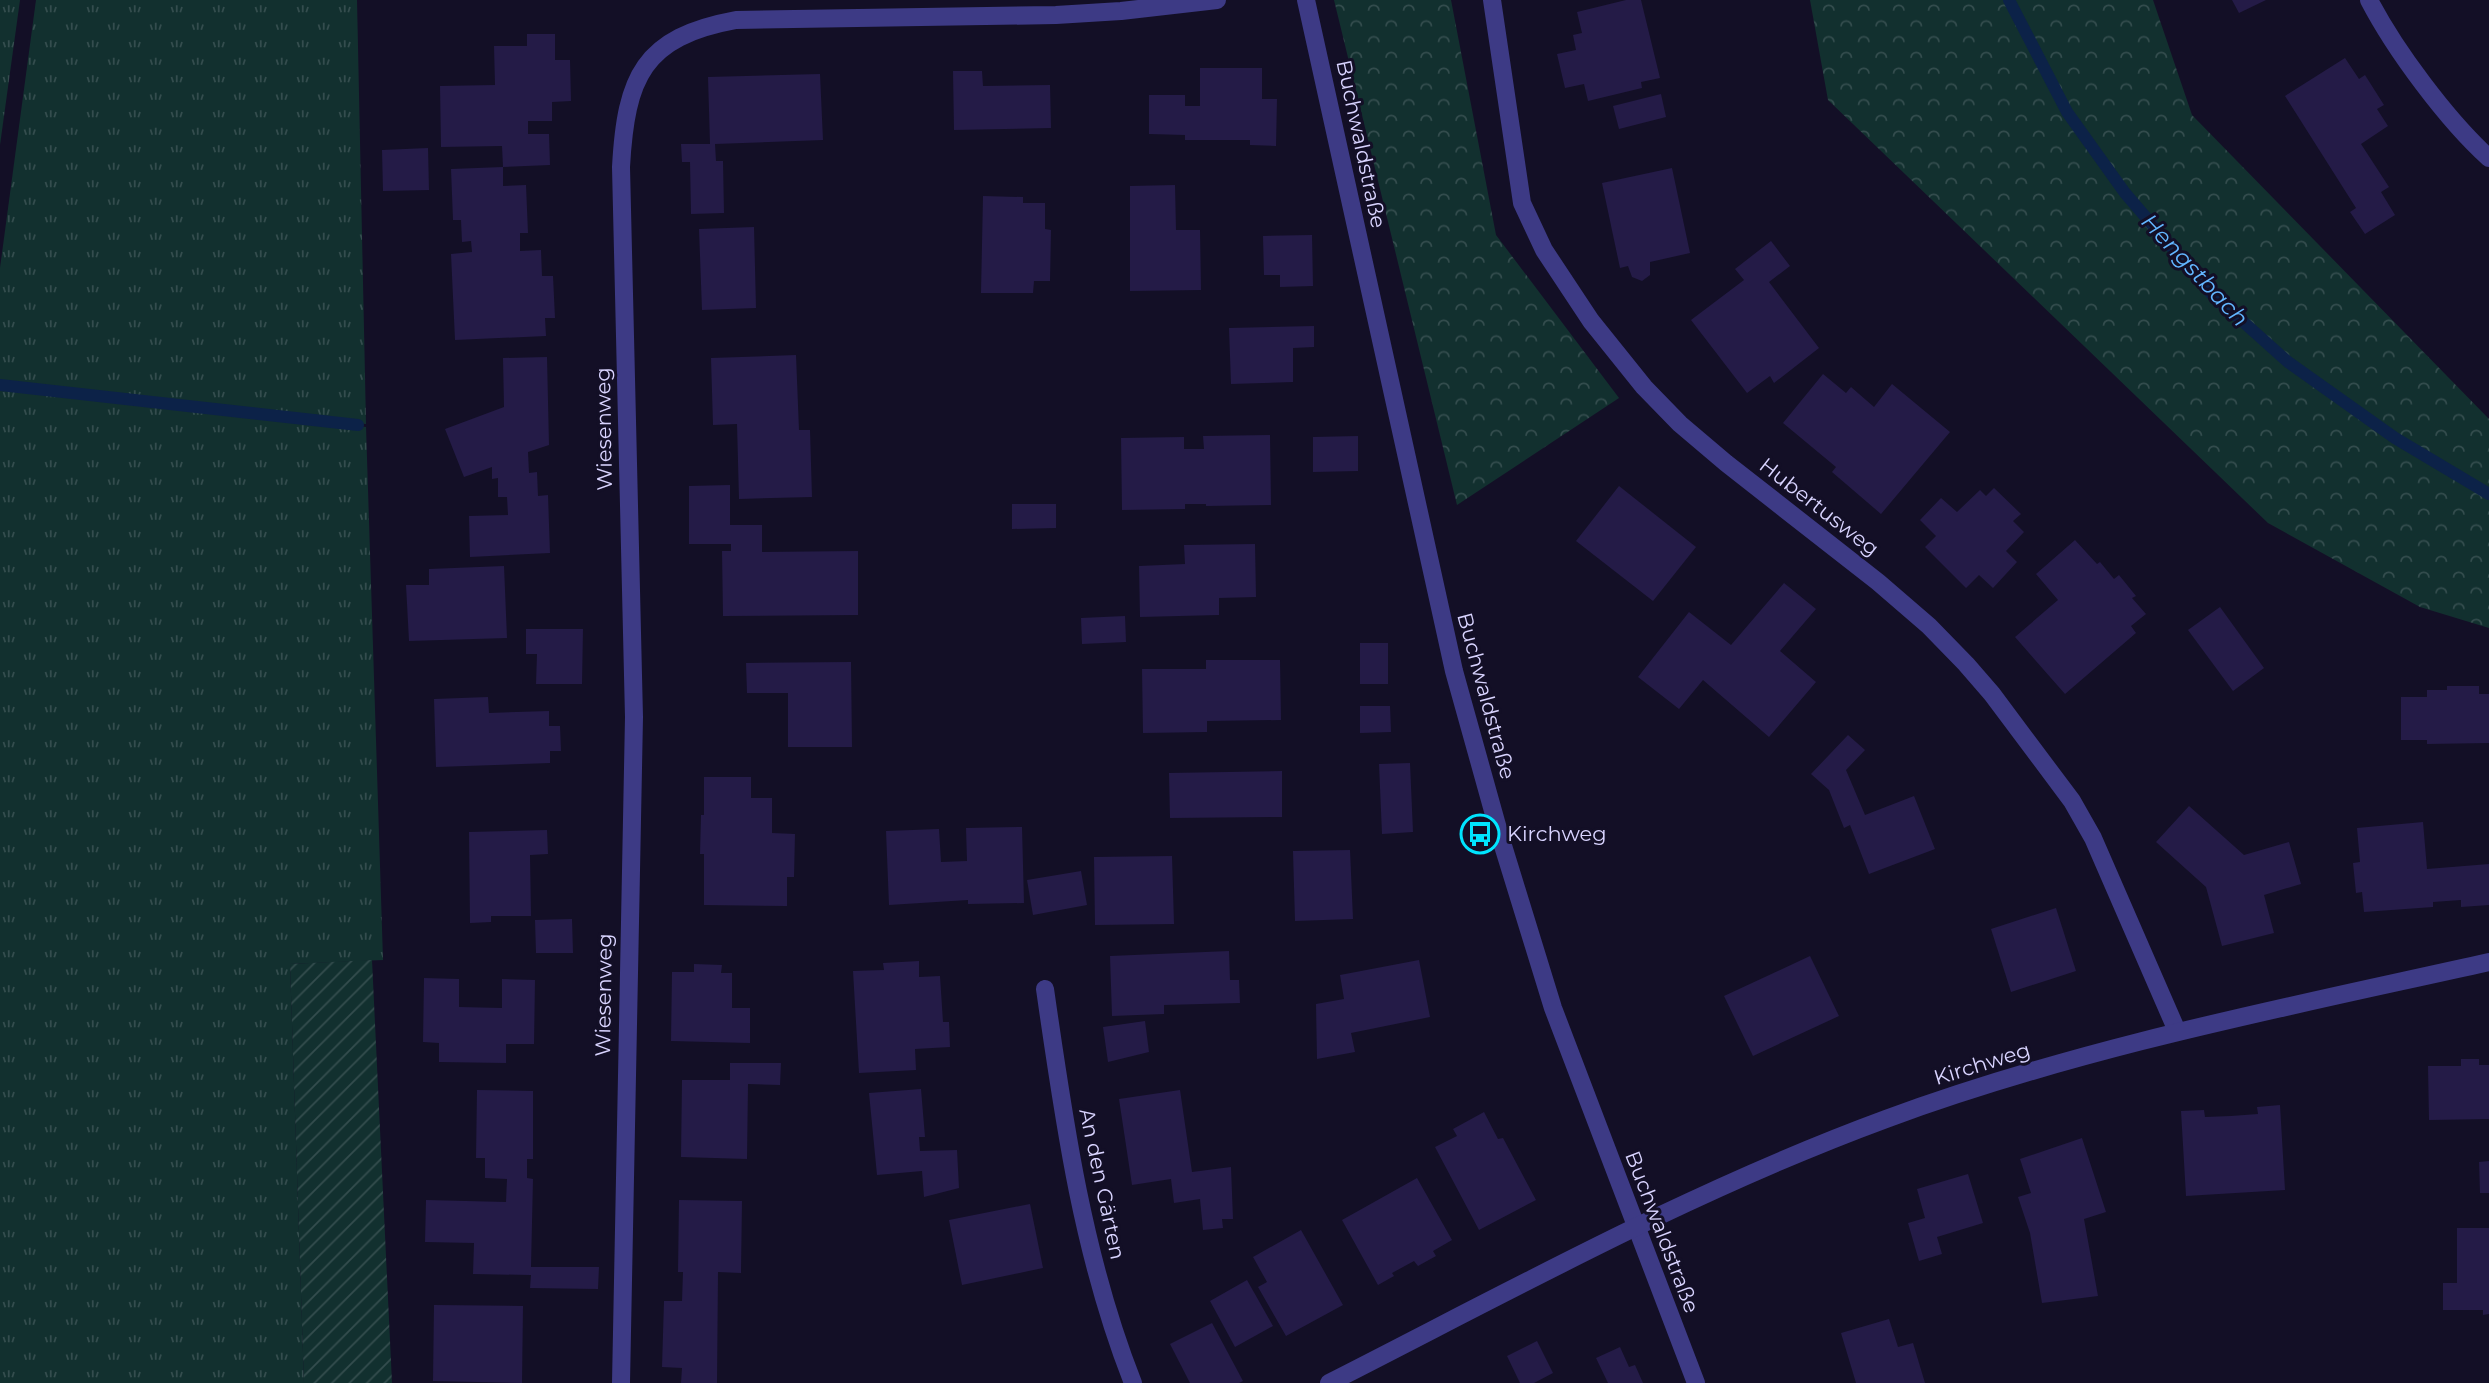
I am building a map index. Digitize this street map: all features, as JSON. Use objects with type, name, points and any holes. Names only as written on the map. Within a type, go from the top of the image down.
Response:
[{"type":"street","name":"Wiesenweg","points":[[621,1383],[634,717],[621,167],[622,142],[635,85],[655,52],[682,34],[736,20],[1056,15],[1217,0]]},
{"type":"street","name":"Buchwaldstraße","points":[[1306,0],[1454,671],[1500,836],[1553,1008],[1696,1383]]},
{"type":"street","name":"Hubertusweg","points":[[1492,0],[1522,203],[1544,250],[1584,311],[1644,387],[1679,424],[1919,617],[1992,694],[2072,801],[2093,838],[2177,1031]]},
{"type":"street","points":[[2369,0],[2395,42],[2439,102],[2489,158]]},
{"type":"street","name":"Kirchweg","points":[[1330,1383],[1636,1227],[1765,1167],[1887,1118],[2005,1080],[2177,1031],[2489,962]]},
{"type":"street","name":"An den Gärten","points":[[1045,989],[1077,1191],[1100,1283],[1133,1383]]},
{"type":"green space","points":[[0,0],[20,0],[0,145]]},
{"type":"green space","points":[[36,0],[357,0],[366,424],[0,384],[0,268]]},
{"type":"green space","points":[[1334,0],[1451,0],[1496,235],[1619,398],[1457,505]]},
{"type":"green space","points":[[1810,0],[2153,0],[2192,115],[2489,419],[2489,628],[2420,607],[2268,523],[1828,100]]},
{"type":"green space","points":[[0,386],[366,427],[383,960],[290,964],[304,1383],[0,1383]]},
{"type":"green space","points":[[372,960],[392,1383],[304,1383],[290,964]]},
{"type":"building","points":[[1626,0],[1641,0],[1660,78],[1641,82],[1642,88],[1588,101],[1584,84],[1565,88],[1557,54],[1576,50],[1573,35],[1582,33],[1577,12]]},
{"type":"building","points":[[2232,0],[2266,0],[2239,13]]},
{"type":"building","points":[[527,34],[555,34],[555,60],[570,60],[571,101],[552,102],[552,121],[528,121],[528,134],[549,134],[550,165],[503,167],[502,146],[441,147],[440,86],[495,85],[494,46],[527,46]]},
{"type":"building","points":[[2345,58],[2359,79],[2365,75],[2384,105],[2377,109],[2388,126],[2361,144],[2389,187],[2381,192],[2395,215],[2365,234],[2350,212],[2356,208],[2285,96]]},
{"type":"building","points":[[1200,68],[1262,68],[1262,99],[1277,99],[1276,146],[1250,145],[1250,140],[1185,140],[1185,135],[1149,134],[1149,95],[1185,95],[1185,106],[1200,106]]},
{"type":"building","points":[[953,71],[982,71],[983,86],[1050,85],[1051,128],[954,130]]},
{"type":"building","points":[[820,74],[823,140],[715,144],[716,161],[723,161],[724,213],[691,214],[690,162],[682,162],[681,144],[710,144],[708,77]]},
{"type":"building","points":[[1661,94],[1666,117],[1619,129],[1613,106]]},
{"type":"building","points":[[428,148],[429,190],[383,191],[382,150]]},
{"type":"building","points":[[503,167],[503,186],[526,185],[528,233],[520,233],[520,251],[541,250],[542,276],[553,276],[555,318],[545,318],[546,336],[455,340],[451,254],[472,252],[471,241],[462,242],[461,220],[453,220],[451,169]]},
{"type":"building","points":[[1672,168],[1690,253],[1650,262],[1650,275],[1642,281],[1632,277],[1628,266],[1620,268],[1602,183]]},
{"type":"building","points":[[1175,185],[1176,230],[1200,230],[1201,290],[1130,291],[1130,186]]},
{"type":"building","points":[[983,196],[1023,197],[1023,203],[1045,203],[1045,229],[1051,230],[1050,281],[1034,281],[1033,293],[981,293]]},
{"type":"building","points":[[754,227],[756,308],[702,310],[699,229]]},
{"type":"building","points":[[1312,235],[1313,286],[1280,287],[1280,275],[1264,275],[1263,236]]},
{"type":"building","points":[[1771,241],[1790,266],[1769,282],[1819,348],[1774,383],[1770,376],[1747,393],[1691,320],[1744,280],[1735,269]]},
{"type":"building","points":[[1314,326],[1314,347],[1293,348],[1293,382],[1231,384],[1229,328]]},
{"type":"building","points":[[796,355],[799,430],[810,430],[812,497],[739,499],[737,424],[713,425],[711,358]]},
{"type":"building","points":[[547,357],[549,445],[528,452],[529,473],[537,472],[538,496],[548,495],[550,553],[470,557],[469,516],[508,515],[507,497],[498,497],[498,478],[492,479],[492,467],[464,477],[445,429],[504,407],[503,358]]},
{"type":"building","points":[[1823,374],[1846,393],[1851,387],[1874,407],[1892,384],[1950,432],[1881,514],[1832,472],[1836,467],[1783,423]]},
{"type":"building","points":[[1270,435],[1271,505],[1185,504],[1185,509],[1122,510],[1121,438],[1184,437],[1184,449],[1204,449],[1203,436]]},
{"type":"building","points":[[1358,436],[1358,471],[1313,472],[1313,437]]},
{"type":"building","points":[[730,485],[730,525],[762,525],[762,552],[858,551],[858,615],[723,616],[722,551],[731,551],[731,544],[689,544],[689,486]]},
{"type":"building","points":[[1619,486],[1696,547],[1653,601],[1576,541]]},
{"type":"building","points":[[1994,488],[2021,514],[2013,521],[2024,532],[2006,551],[2017,562],[1993,588],[1979,575],[1966,588],[1925,547],[1936,536],[1920,520],[1941,498],[1957,512],[1980,490],[1986,496]]},
{"type":"building","points":[[1012,504],[1056,504],[1056,528],[1012,529]]},
{"type":"building","points":[[2075,540],[2097,564],[2100,562],[2114,579],[2119,575],[2136,596],[2132,598],[2146,614],[2131,626],[2136,633],[2065,694],[2015,637],[2058,600],[2036,574]]},
{"type":"building","points":[[1255,544],[1256,597],[1219,598],[1219,615],[1140,617],[1139,566],[1185,564],[1184,545]]},
{"type":"building","points":[[504,566],[507,638],[409,641],[406,585],[429,585],[429,569]]},
{"type":"building","points":[[1784,583],[1816,609],[1780,651],[1816,682],[1769,737],[1703,680],[1679,709],[1638,677],[1689,612],[1731,645]]},
{"type":"building","points":[[2220,607],[2264,668],[2233,691],[2188,630]]},
{"type":"building","points":[[1125,616],[1126,642],[1082,644],[1081,618]]},
{"type":"building","points":[[526,629],[583,629],[582,684],[536,684],[537,654],[526,654]]},
{"type":"building","points":[[1360,643],[1388,643],[1388,684],[1360,684]]},
{"type":"building","points":[[1206,660],[1280,660],[1281,720],[1207,721],[1207,732],[1143,733],[1142,669],[1206,669]]},
{"type":"building","points":[[851,662],[852,747],[788,747],[788,693],[747,693],[746,663]]},
{"type":"building","points":[[2447,686],[2479,686],[2479,694],[2489,694],[2489,743],[2427,744],[2427,740],[2401,740],[2401,697],[2427,697],[2427,690],[2447,690]]},
{"type":"building","points":[[488,697],[489,713],[549,711],[549,726],[560,726],[561,751],[550,751],[550,763],[436,767],[434,699]]},
{"type":"building","points":[[1360,706],[1390,706],[1391,732],[1360,733]]},
{"type":"building","points":[[1848,735],[1865,750],[1846,770],[1865,815],[1914,796],[1935,849],[1869,874],[1850,825],[1844,828],[1829,790],[1811,774]]},
{"type":"building","points":[[1410,763],[1413,832],[1382,834],[1379,764]]},
{"type":"building","points":[[1282,771],[1282,817],[1170,818],[1169,773]]},
{"type":"building","points":[[704,777],[751,777],[751,798],[772,798],[772,833],[795,834],[794,877],[787,877],[787,906],[704,905],[704,854],[700,854]]},
{"type":"building","points":[[2189,806],[2244,855],[2289,842],[2301,884],[2264,895],[2274,933],[2222,946],[2206,887],[2156,842]]},
{"type":"building","points":[[2423,822],[2427,869],[2489,864],[2489,905],[2461,907],[2461,900],[2433,902],[2433,907],[2364,912],[2362,892],[2356,893],[2353,863],[2360,862],[2357,828]]},
{"type":"building","points":[[1022,827],[1024,903],[968,904],[968,900],[889,905],[886,831],[939,829],[941,862],[967,861],[966,828]]},
{"type":"building","points":[[547,830],[548,854],[530,855],[531,916],[491,916],[491,922],[470,923],[469,832]]},
{"type":"building","points":[[1350,850],[1353,919],[1295,921],[1293,851]]},
{"type":"building","points":[[1172,856],[1174,924],[1095,925],[1094,857]]},
{"type":"building","points":[[1081,871],[1087,905],[1033,915],[1027,880]]},
{"type":"building","points":[[2056,908],[2076,971],[2011,992],[1991,929]]},
{"type":"building","points":[[572,919],[573,953],[536,953],[535,920]]},
{"type":"building","points":[[1229,951],[1230,980],[1239,980],[1240,1003],[1164,1005],[1164,1014],[1112,1016],[1110,956]]},
{"type":"building","points":[[1810,956],[1839,1016],[1753,1056],[1724,996]]},
{"type":"building","points":[[1419,960],[1430,1017],[1351,1033],[1355,1052],[1317,1059],[1316,1004],[1344,999],[1340,975]]},
{"type":"building","points":[[919,961],[919,977],[940,976],[943,1022],[949,1022],[950,1047],[915,1049],[916,1070],[859,1073],[853,971],[884,970],[883,963]]},
{"type":"building","points":[[694,964],[722,965],[721,973],[732,973],[732,1008],[750,1008],[750,1043],[671,1041],[672,972],[694,972]]},
{"type":"building","points":[[424,978],[459,979],[459,1007],[502,1008],[502,979],[535,980],[534,1044],[506,1044],[506,1063],[439,1062],[439,1043],[423,1042]]},
{"type":"building","points":[[1145,1021],[1149,1052],[1108,1062],[1103,1027]]},
{"type":"building","points":[[2461,1059],[2479,1059],[2479,1065],[2489,1065],[2489,1119],[2429,1120],[2428,1066],[2461,1066]]},
{"type":"building","points":[[730,1063],[781,1063],[780,1085],[748,1084],[747,1159],[681,1157],[682,1080],[730,1080]]},
{"type":"building","points":[[921,1089],[925,1137],[919,1137],[920,1151],[957,1150],[959,1188],[924,1197],[922,1171],[877,1175],[869,1093]]},
{"type":"building","points":[[477,1090],[533,1091],[533,1159],[527,1159],[527,1178],[533,1179],[531,1267],[599,1267],[598,1289],[530,1288],[531,1275],[473,1274],[474,1243],[425,1242],[426,1200],[506,1202],[507,1179],[485,1178],[485,1158],[476,1158]]},
{"type":"building","points":[[1180,1090],[1192,1172],[1231,1167],[1233,1219],[1222,1219],[1223,1228],[1203,1230],[1200,1199],[1174,1203],[1171,1179],[1132,1185],[1119,1099]]},
{"type":"building","points":[[2280,1105],[2285,1190],[2186,1196],[2181,1111],[2204,1110],[2205,1117],[2231,1116],[2258,1114],[2257,1107]]},
{"type":"building","points":[[1484,1112],[1498,1139],[1503,1138],[1536,1200],[1479,1230],[1435,1147],[1457,1136],[1453,1129]]},
{"type":"building","points":[[2082,1138],[2106,1212],[2084,1219],[2098,1296],[2042,1303],[2030,1233],[2018,1197],[2031,1193],[2020,1159]]},
{"type":"building","points":[[2489,1161],[2489,1193],[2480,1193],[2479,1162]]},
{"type":"building","points":[[1968,1174],[1983,1223],[1937,1237],[1942,1254],[1919,1261],[1908,1223],[1925,1218],[1917,1189]]},
{"type":"building","points":[[1417,1178],[1452,1240],[1433,1251],[1436,1256],[1418,1266],[1414,1261],[1392,1273],[1394,1276],[1378,1285],[1342,1220]]},
{"type":"building","points":[[679,1200],[742,1201],[741,1273],[718,1272],[717,1383],[681,1383],[682,1368],[662,1367],[664,1301],[682,1301],[683,1272],[678,1272]]},
{"type":"building","points":[[1030,1204],[1043,1268],[962,1285],[949,1220]]},
{"type":"building","points":[[2457,1228],[2489,1228],[2489,1314],[2483,1315],[2483,1310],[2443,1310],[2443,1283],[2457,1283]]},
{"type":"building","points":[[1301,1230],[1343,1305],[1286,1336],[1258,1287],[1267,1282],[1253,1257]]},
{"type":"building","points":[[1247,1280],[1273,1326],[1235,1347],[1210,1301]]},
{"type":"building","points":[[434,1305],[523,1306],[522,1383],[433,1381]]},
{"type":"building","points":[[1889,1319],[1898,1347],[1913,1343],[1925,1383],[1856,1383],[1841,1333]]},
{"type":"building","points":[[1212,1323],[1243,1381],[1239,1383],[1190,1383],[1170,1344]]},
{"type":"building","points":[[1537,1341],[1553,1373],[1534,1383],[1520,1383],[1507,1356]]},
{"type":"building","points":[[1620,1347],[1629,1367],[1635,1365],[1643,1383],[1608,1383],[1596,1358]]},
{"type":"waterway","name":"Hengstbach","points":[[2009,0],[2067,112],[2125,193],[2211,293],[2288,362],[2395,438],[2489,494]]},
{"type":"waterway","points":[[0,385],[358,425]]},
{"type":"place","name":"Kirchweg","points":[[1480,834]]}]
